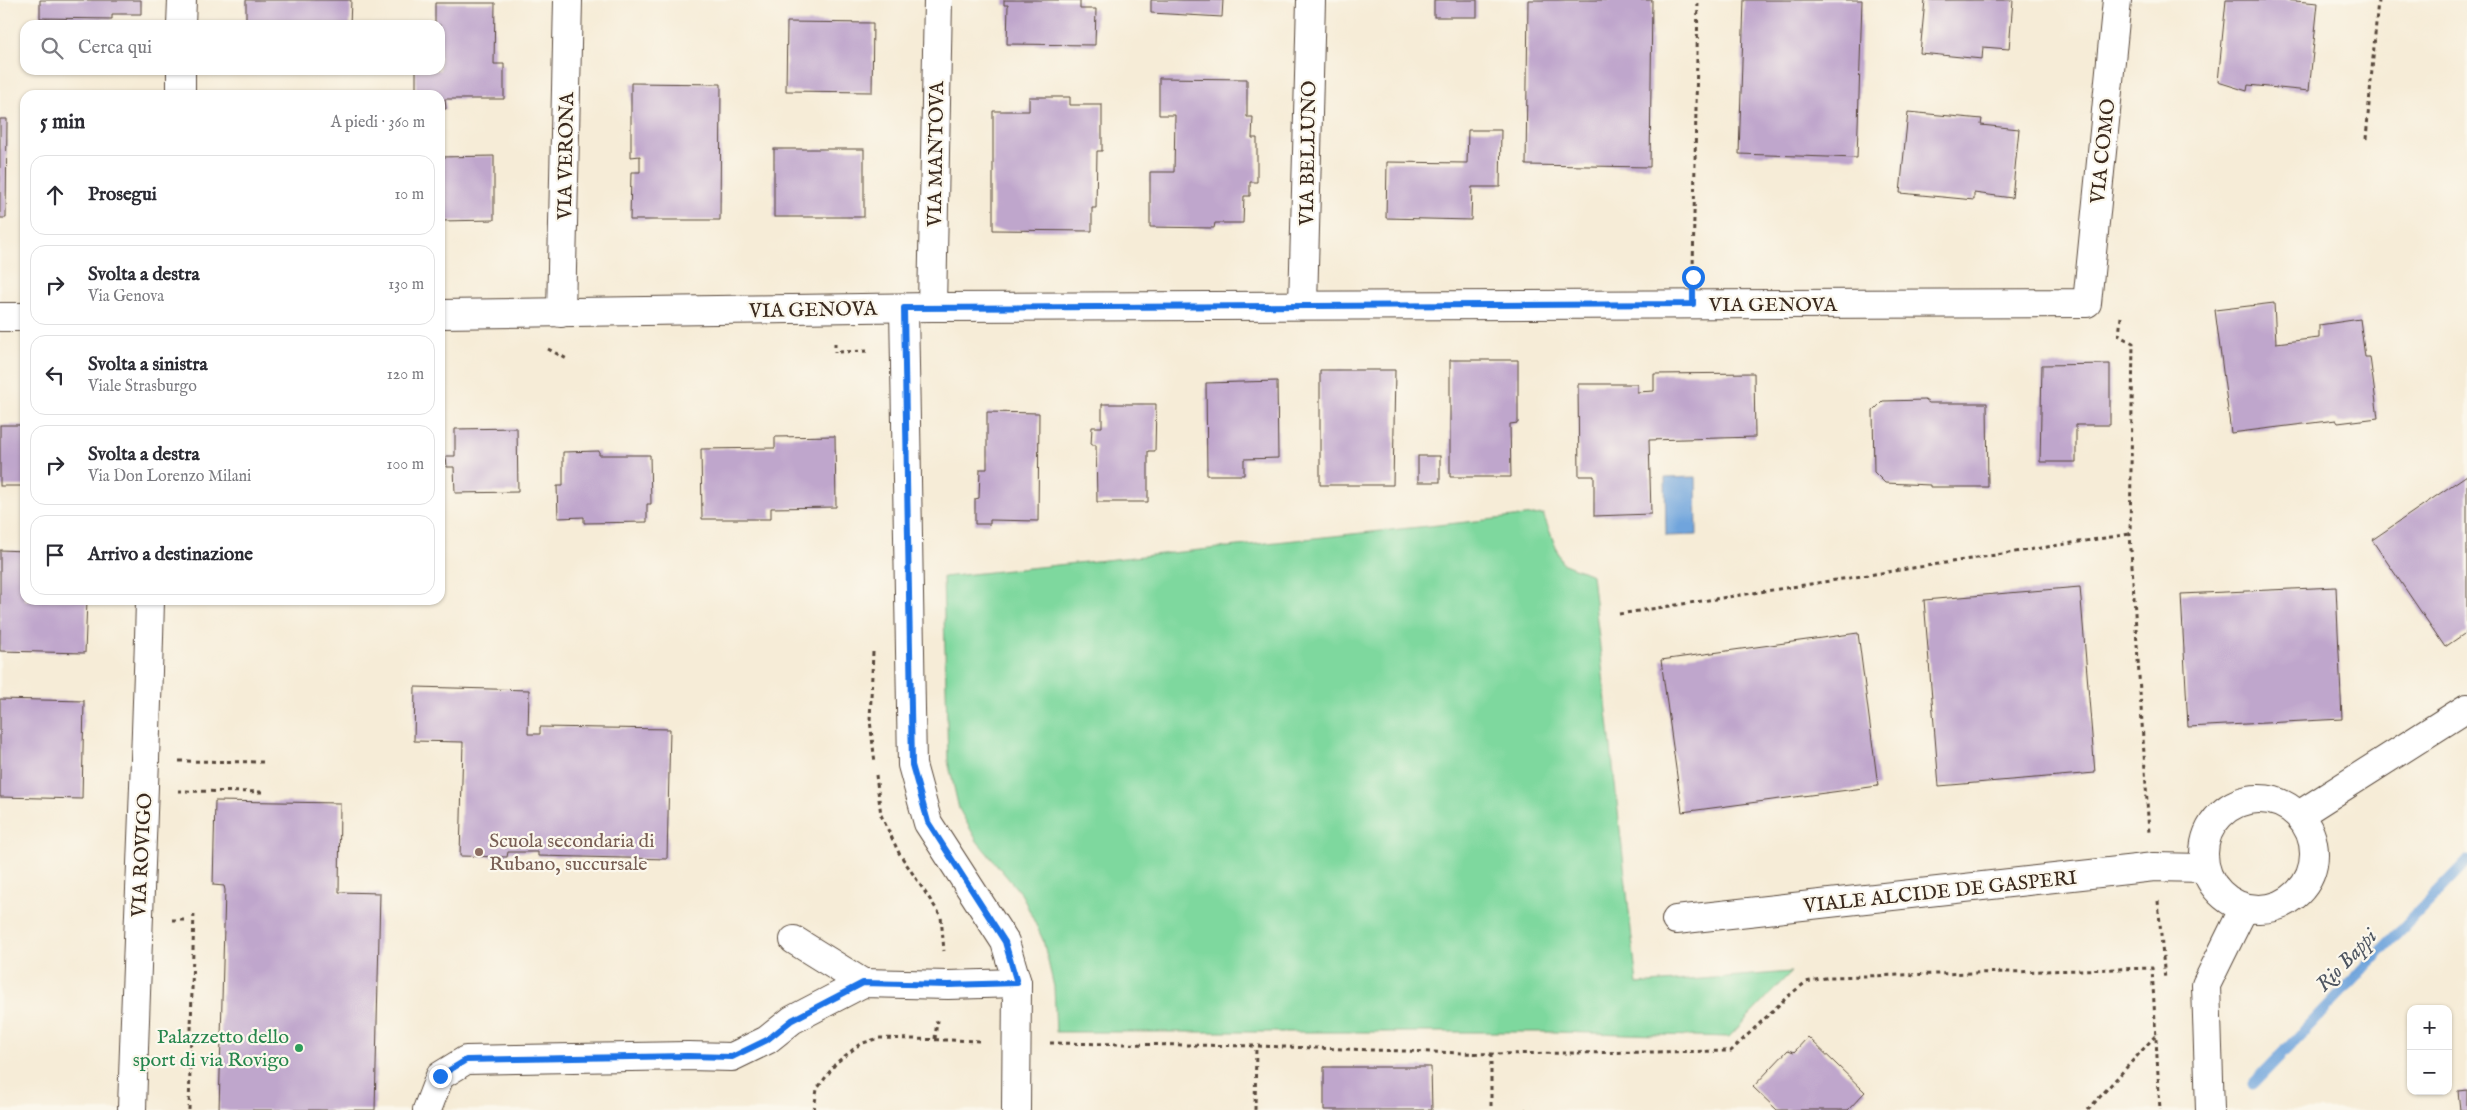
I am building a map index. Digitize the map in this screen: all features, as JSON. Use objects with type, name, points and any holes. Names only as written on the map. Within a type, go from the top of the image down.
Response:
[{"type":"street","points":[[182,0],[182,20]]},
{"type":"street","name":"VIA VERONA","points":[[561,312],[568,0]]},
{"type":"street","name":"VIA MANTOVA","points":[[932,308],[938,0]]},
{"type":"street","name":"VIA BELLUNO","points":[[1303,305],[1311,0]]},
{"type":"street","name":"VIA COMO","points":[[2087,302],[2117,0]]},
{"type":"street","points":[[180,90],[181,75]]},
{"type":"street","name":"VIA GENOVA","points":[[445,314],[1303,305],[2087,302]]},
{"type":"street","points":[[904,308],[912,765],[928,822],[1005,942],[1017,983],[1016,1110]]},
{"type":"street","points":[[0,317],[20,317]]},
{"type":"street","name":"VIA ROVIGO","points":[[132,1110],[150,605]]},
{"type":"street","points":[[2299,815],[2467,708]]},
{"type":"street","points":[[2245,800],[2274,800],[2299,815],[2313,840],[2313,869],[2298,894],[2273,909],[2244,908],[2219,894],[2204,868],[2204,839],[2219,814],[2245,800]]},
{"type":"street","name":"VIALE ALCIDE DE GASPERI","points":[[1676,920],[2154,867],[2204,868]]},
{"type":"street","points":[[2210,1110],[2206,986],[2244,908]]},
{"type":"street","points":[[794,940],[863,983]]},
{"type":"street","points":[[426,1110],[440,1076],[466,1060],[679,1056],[732,1057],[767,1040],[792,1020],[863,983],[948,985],[1017,983]]},
{"type":"path","points":[[1693,304],[1698,0]]},
{"type":"path","points":[[2366,139],[2378,0]]},
{"type":"path","points":[[2119,336],[2133,343],[2130,534],[2149,832]]},
{"type":"path","points":[[543,346],[568,359]]},
{"type":"path","points":[[839,352],[865,350]]},
{"type":"path","points":[[1619,614],[2130,534]]},
{"type":"path","points":[[178,761],[264,762]]},
{"type":"path","points":[[177,791],[265,792]]},
{"type":"path","points":[[2158,898],[2165,980]]},
{"type":"path","points":[[188,1110],[194,910]]},
{"type":"path","points":[[1043,1043],[1256,1046],[1491,1054],[1731,1051],[1787,997],[1806,982],[1830,977],[2152,968],[2160,1110]]},
{"type":"path","points":[[935,1039],[938,1014]]},
{"type":"path","points":[[2088,1110],[2156,1035]]},
{"type":"path","points":[[814,1110],[816,1090],[836,1063],[860,1044],[879,1038],[984,1041]]},
{"type":"path","points":[[1255,1110],[1256,1046]]},
{"type":"path","points":[[1491,1054],[1491,1110]]},
{"type":"green space","points":[[1543,514],[1562,563],[1592,575],[1637,984],[1791,972],[1729,1037],[1558,1032],[1056,1032],[1054,987],[1043,940],[1022,895],[977,841],[959,809],[948,761],[943,577]]},
{"type":"water","points":[[1696,477],[1697,535],[1666,536],[1665,478]]},
{"type":"building","points":[[40,0],[141,0],[141,14],[112,14],[112,19],[40,18]]},
{"type":"building","points":[[246,0],[351,0],[350,20],[246,20]]},
{"type":"building","points":[[1004,0],[1080,0],[1080,9],[1096,9],[1095,45],[1007,44],[1008,5],[1004,5]]},
{"type":"building","points":[[1151,0],[1223,0],[1222,17],[1151,13]]},
{"type":"building","points":[[1434,0],[1477,0],[1477,17],[1434,17]]},
{"type":"building","points":[[1528,0],[1652,0],[1650,167],[1526,165]]},
{"type":"building","points":[[1744,0],[1862,0],[1857,158],[1739,154]]},
{"type":"building","points":[[1925,0],[2013,0],[2009,49],[1983,47],[1982,59],[1920,53]]},
{"type":"building","points":[[2226,0],[2284,0],[2318,3],[2309,91],[2248,85],[2247,91],[2218,82]]},
{"type":"building","points":[[435,3],[495,3],[494,64],[504,64],[504,99],[445,99],[445,90],[416,90],[416,75],[445,75],[445,20],[435,20]]},
{"type":"building","points":[[787,22],[873,23],[872,92],[786,91]]},
{"type":"building","points":[[1159,78],[1247,79],[1247,117],[1253,117],[1252,138],[1257,138],[1257,182],[1250,182],[1250,196],[1244,196],[1243,223],[1215,223],[1214,228],[1150,227],[1150,172],[1174,172],[1175,115],[1159,115]]},
{"type":"building","points":[[631,83],[721,84],[720,220],[630,220],[631,172],[640,172],[640,156],[631,157]]},
{"type":"building","points":[[1029,97],[1070,97],[1070,105],[1102,105],[1102,151],[1097,151],[1096,208],[1092,208],[1092,231],[993,230],[993,111],[1029,111]]},
{"type":"building","points":[[1908,112],[1982,119],[1981,125],[2019,129],[2012,198],[1974,193],[1974,200],[1900,193]]},
{"type":"building","points":[[0,119],[7,119],[6,218],[0,218]]},
{"type":"building","points":[[1468,130],[1501,130],[1500,187],[1472,187],[1471,220],[1386,218],[1387,162],[1467,163]]},
{"type":"building","points":[[774,149],[864,149],[864,217],[774,217]]},
{"type":"building","points":[[494,156],[494,220],[445,221],[445,157]]},
{"type":"building","points":[[2274,303],[2276,343],[2319,338],[2319,325],[2360,319],[2365,357],[2370,357],[2378,418],[2338,423],[2336,420],[2231,433],[2215,310]]},
{"type":"building","points":[[1450,360],[1518,360],[1518,423],[1510,424],[1511,477],[1450,477]]},
{"type":"building","points":[[2110,364],[2110,425],[2076,425],[2076,462],[2040,462],[2042,365]]},
{"type":"building","points":[[1320,370],[1395,370],[1393,485],[1320,485]]},
{"type":"building","points":[[1754,373],[1755,437],[1649,440],[1651,514],[1594,516],[1594,476],[1579,476],[1578,384],[1637,384],[1637,392],[1654,391],[1654,374]]},
{"type":"building","points":[[1277,381],[1278,458],[1244,459],[1244,475],[1207,475],[1206,383]]},
{"type":"building","points":[[1925,400],[1929,403],[1987,403],[1988,487],[1930,487],[1930,485],[1885,483],[1874,472],[1873,411],[1883,401]]},
{"type":"building","points":[[1102,404],[1156,404],[1155,451],[1148,451],[1148,502],[1097,502],[1096,445],[1091,445],[1092,427],[1102,427]]},
{"type":"building","points":[[987,412],[1039,413],[1038,521],[990,520],[990,524],[975,524],[975,499],[979,498],[980,469],[987,469]]},
{"type":"building","points":[[0,425],[20,425],[20,486],[0,486]]},
{"type":"building","points":[[517,428],[518,492],[455,493],[454,467],[447,467],[446,456],[455,456],[455,429]]},
{"type":"building","points":[[835,436],[836,507],[771,508],[771,519],[702,519],[701,449],[775,448],[775,437]]},
{"type":"building","points":[[599,451],[599,455],[650,455],[651,504],[647,504],[647,522],[584,523],[584,517],[558,518],[557,486],[563,486],[563,452]]},
{"type":"building","points":[[1418,456],[1440,456],[1440,482],[1418,482]]},
{"type":"building","points":[[2467,475],[2467,632],[2445,647],[2372,540]]},
{"type":"building","points":[[0,550],[20,551],[20,605],[87,605],[85,653],[0,651]]},
{"type":"building","points":[[2080,587],[2095,773],[1939,786],[1924,600]]},
{"type":"building","points":[[2336,587],[2342,719],[2188,727],[2181,594]]},
{"type":"building","points":[[1858,633],[1878,786],[1682,812],[1661,660]]},
{"type":"building","points":[[415,687],[529,690],[528,734],[540,734],[540,727],[670,729],[667,859],[538,856],[538,852],[508,852],[507,857],[460,856],[463,742],[414,741]]},
{"type":"building","points":[[0,699],[84,701],[82,799],[0,797]]},
{"type":"building","name":"Palazzetto dello sport di via Rovigo","points":[[215,801],[340,803],[339,892],[380,893],[375,1110],[219,1110],[225,890],[224,886],[213,885]]},
{"type":"building","points":[[1808,1037],[1865,1092],[1848,1110],[1777,1110],[1753,1087],[1788,1050],[1794,1052]]},
{"type":"building","points":[[1324,1067],[1431,1067],[1432,1110],[1324,1110]]},
{"type":"building","points":[[2467,1090],[2467,1110],[2460,1110],[2458,1091]]},
{"type":"waterway","name":"Rio Bappi","points":[[2253,1084],[2467,861]]},
{"type":"place","name":"Scuola secondaria di Rubano, succursale","points":[[479,852]]},
{"type":"place","name":"Palazzetto dello sport di via Rovigo","points":[[299,1048]]},
{"type":"route","points":[[440,1076],[466,1060],[732,1057],[767,1040],[792,1020],[863,983],[948,985],[1017,983],[1005,942],[967,880],[928,822],[912,765],[904,308],[1693,304],[1693,277]]}]
